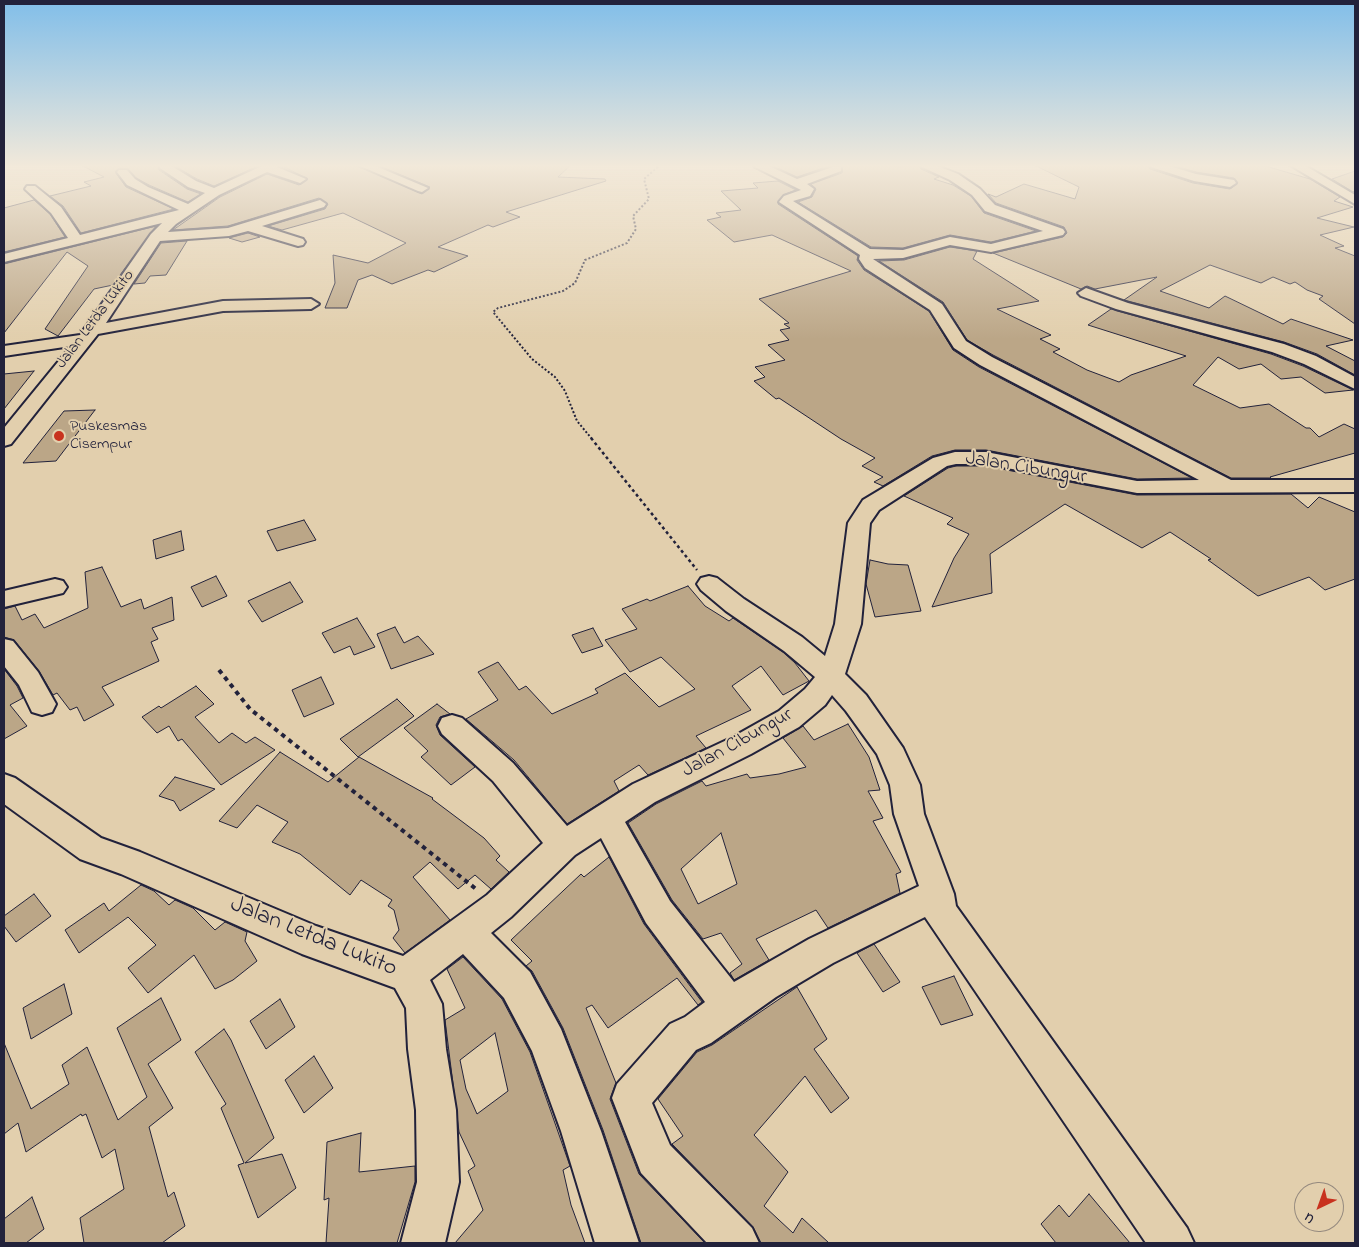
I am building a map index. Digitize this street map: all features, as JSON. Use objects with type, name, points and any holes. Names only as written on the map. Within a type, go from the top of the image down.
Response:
[{"type":"street","points":[[65,223],[76,239]]},
{"type":"street","points":[[4,258],[139,223]]},
{"type":"street","name":"Jalan Letda Lukito","points":[[4,440],[89,335],[156,237],[171,223]]},
{"type":"street","points":[[156,237],[224,233],[256,223]]},
{"type":"street","points":[[818,223],[867,253],[903,254],[950,241],[991,248],[1058,232],[1033,223]]},
{"type":"street","points":[[247,226],[298,242]]},
{"type":"street","points":[[867,253],[866,259],[870,265],[936,307],[960,344],[986,362],[1228,487]]},
{"type":"street","points":[[1086,293],[1122,306],[1278,348],[1310,360],[1355,384]]},
{"type":"street","points":[[4,351],[223,306],[311,304]]},
{"type":"street","name":"Jalan Cibungur","points":[[407,975],[499,906],[564,845],[644,793],[741,746],[789,719],[815,696],[831,676],[848,624],[859,523],[877,501],[940,462],[955,458],[986,458],[1138,486],[1355,486]]},
{"type":"street","points":[[709,584],[735,605],[793,644],[831,676],[856,703],[889,748],[905,785],[909,814],[938,894],[940,912],[1172,1243]]},
{"type":"street","points":[[4,599],[55,587]]},
{"type":"street","points":[[4,648],[29,679],[42,704]]},
{"type":"street","points":[[452,726],[504,772],[564,845]]},
{"type":"street","name":"Jalan Letda Lukito","points":[[4,787],[91,849],[129,862],[314,942],[407,975],[424,1004],[427,1049],[436,1110],[438,1182],[423,1243]]},
{"type":"street","points":[[607,818],[658,912],[730,1006]]},
{"type":"street","points":[[737,1243],[655,1158],[631,1098],[683,1036],[698,1030],[763,984],[821,951],[874,923],[938,894]]},
{"type":"street","points":[[466,932],[517,986],[548,1042],[581,1130],[617,1243]]},
{"type":"path","points":[[635,223],[636,229],[627,243],[585,260],[575,282],[563,292],[498,308],[492,312],[532,359],[555,377],[565,391],[577,421],[709,584]]},
{"type":"path","points":[[219,670],[250,709],[499,906]]},
{"type":"building","points":[[4,223],[56,223],[65,237],[4,252]]},
{"type":"building","points":[[74,223],[119,223],[81,233]]},
{"type":"building","points":[[183,223],[237,223],[228,226],[173,230]]},
{"type":"building","points":[[277,223],[306,223],[282,230],[268,226]]},
{"type":"building","points":[[364,223],[503,223],[493,227],[488,225],[438,247],[468,256],[434,272],[428,270],[392,284],[372,275],[358,280],[347,308],[325,308],[335,283],[333,255],[368,263],[406,243]]},
{"type":"building","points":[[711,223],[808,223],[858,256],[857,260],[864,270],[929,311],[953,350],[979,367],[1192,478],[1137,479],[986,450],[955,450],[932,456],[883,486],[874,482],[883,477],[862,466],[875,458],[841,439],[779,398],[776,399],[754,381],[765,377],[755,367],[785,360],[768,345],[789,340],[780,330],[790,328],[784,324],[789,323],[759,299],[851,271],[772,235],[734,242]]},
{"type":"building","points":[[832,223],[1013,223],[1036,231],[991,242],[950,235],[903,248],[871,247]]},
{"type":"building","points":[[1053,223],[1338,223],[1354,227],[1320,235],[1344,246],[1335,248],[1355,256],[1355,324],[1319,299],[1323,296],[1307,290],[1295,282],[1290,284],[1273,277],[1261,283],[1210,265],[1160,291],[1209,308],[1225,296],[1283,324],[1291,319],[1353,340],[1326,346],[1355,361],[1355,375],[1317,354],[1284,342],[1124,300],[1157,277],[1095,289],[1087,286],[1081,289],[993,253],[1063,237],[1067,233],[1064,227]]},
{"type":"building","points":[[156,226],[113,285],[94,289],[58,336],[45,329],[88,266],[67,252],[4,333],[4,264]]},
{"type":"building","points":[[248,233],[260,237],[242,242],[229,238]]},
{"type":"building","points":[[187,241],[166,275],[150,276],[145,283],[134,284],[161,243]]},
{"type":"building","points":[[950,247],[977,251],[973,259],[1039,301],[997,309],[1051,335],[1040,339],[1060,349],[1053,352],[1087,370],[1119,382],[1131,375],[1186,356],[1088,325],[1111,309],[1271,354],[1303,366],[1353,390],[1325,393],[1301,377],[1281,379],[1261,364],[1239,369],[1218,357],[1193,385],[1240,408],[1269,404],[1306,428],[1310,428],[1319,437],[1344,424],[1355,429],[1355,453],[1271,478],[1231,478],[967,340],[943,302],[879,261],[904,260]]},
{"type":"building","points":[[34,371],[4,409],[4,374]]},
{"type":"building","name":"Puskesmas Cisempur","points":[[95,410],[56,461],[23,463],[64,411]]},
{"type":"building","points":[[956,466],[986,466],[1137,495],[1291,494],[1308,508],[1319,497],[1355,512],[1355,579],[1325,590],[1309,577],[1258,596],[1208,560],[1211,559],[1170,532],[1142,548],[1065,504],[990,554],[992,593],[932,607],[954,558],[969,534],[947,524],[953,518],[904,496],[948,468]]},
{"type":"building","points":[[304,520],[316,540],[277,551],[267,531]]},
{"type":"building","points":[[181,531],[184,550],[156,559],[153,540]]},
{"type":"building","points":[[870,560],[888,564],[908,565],[921,611],[875,617],[866,584]]},
{"type":"building","points":[[102,567],[121,607],[141,599],[144,609],[172,597],[174,620],[152,628],[158,639],[151,642],[159,661],[102,687],[114,705],[84,721],[77,707],[70,710],[57,693],[53,695],[39,671],[14,640],[4,637],[4,609],[15,606],[22,620],[35,614],[44,628],[88,608],[85,572]]},
{"type":"building","points":[[216,576],[227,596],[202,607],[191,587]]},
{"type":"building","points":[[290,582],[303,602],[262,622],[248,601]]},
{"type":"building","points":[[688,586],[705,606],[729,621],[733,618],[783,652],[795,663],[809,681],[783,695],[761,666],[732,686],[751,710],[696,736],[706,748],[648,775],[639,765],[614,781],[619,791],[567,824],[514,760],[466,719],[498,700],[478,672],[498,662],[519,690],[526,686],[552,714],[598,693],[595,689],[625,673],[659,707],[695,689],[661,657],[630,672],[605,640],[637,629],[622,609],[647,599],[650,601]]},
{"type":"building","points":[[357,618],[375,647],[354,655],[350,646],[334,653],[322,633]]},
{"type":"building","points":[[395,627],[404,643],[418,636],[434,654],[391,669],[377,634]]},
{"type":"building","points":[[593,628],[603,646],[582,653],[572,635]]},
{"type":"building","points":[[4,669],[17,686],[23,698],[10,705],[27,726],[4,739]]},
{"type":"building","points":[[321,677],[334,704],[304,717],[292,690]]},
{"type":"building","points":[[196,686],[214,704],[195,717],[219,743],[232,733],[246,743],[255,737],[275,750],[221,785],[182,739],[178,741],[169,726],[157,733],[142,717],[159,706],[161,708]]},
{"type":"building","points":[[397,699],[414,716],[358,757],[340,739]]},
{"type":"building","points":[[437,704],[450,714],[440,717],[436,725],[440,735],[475,767],[451,785],[421,757],[428,751],[404,728]]},
{"type":"building","points":[[848,724],[869,757],[880,790],[868,791],[883,818],[873,821],[901,872],[896,874],[900,893],[828,928],[816,910],[756,939],[769,960],[734,980],[730,973],[742,964],[721,933],[703,939],[672,900],[628,823],[656,804],[702,781],[706,786],[747,774],[750,778],[779,774],[806,767],[783,738],[803,726],[814,740]],"holes":[[[721,833],[737,884],[698,904],[681,869]]]},
{"type":"building","points":[[280,752],[328,782],[359,757],[433,798],[484,838],[500,856],[496,860],[509,872],[491,889],[475,875],[458,889],[430,862],[413,877],[450,920],[405,953],[393,938],[399,930],[394,910],[388,906],[392,900],[361,880],[350,895],[300,854],[272,842],[288,822],[257,805],[237,828],[219,821]]},
{"type":"building","points":[[175,777],[215,789],[180,811],[174,801],[159,796]]},
{"type":"building","points":[[609,857],[644,924],[702,1002],[698,1005],[677,978],[608,1028],[592,1005],[586,1008],[616,1083],[610,1099],[639,1174],[705,1243],[641,1243],[603,1130],[563,1028],[532,971],[526,966],[532,961],[511,940],[581,874],[584,877]]},
{"type":"building","points":[[141,885],[154,891],[169,905],[175,900],[193,908],[215,930],[225,922],[247,932],[245,941],[257,961],[233,980],[215,989],[194,955],[148,993],[128,968],[156,945],[128,917],[79,953],[65,930],[104,903],[109,911]]},
{"type":"building","points":[[34,894],[51,916],[16,942],[4,926],[4,916]]},
{"type":"building","points":[[874,944],[900,982],[883,992],[857,953]]},
{"type":"building","points":[[463,957],[502,999],[530,1052],[570,1166],[563,1170],[571,1205],[585,1243],[455,1243],[483,1210],[468,1171],[475,1166],[459,1132],[445,1020],[465,1008],[447,969]],"holes":[[[495,1033],[508,1091],[477,1114],[466,1089],[460,1060]]]},
{"type":"building","points":[[954,976],[973,1015],[941,1025],[922,987]]},
{"type":"building","points":[[64,984],[72,1014],[31,1039],[23,1008]]},
{"type":"building","points":[[797,987],[827,1039],[814,1049],[849,1098],[831,1113],[805,1076],[754,1135],[788,1172],[764,1206],[793,1233],[802,1218],[829,1243],[761,1243],[753,1227],[672,1144],[683,1136],[658,1099],[697,1052],[712,1045]]},
{"type":"building","points":[[161,998],[181,1040],[148,1064],[173,1108],[149,1127],[168,1197],[174,1192],[185,1226],[162,1243],[84,1243],[80,1218],[124,1189],[115,1149],[102,1158],[86,1114],[82,1116],[81,1114],[26,1152],[18,1123],[4,1134],[4,1043],[31,1109],[69,1084],[62,1065],[87,1047],[118,1120],[147,1097],[117,1028]]},
{"type":"building","points":[[280,999],[295,1027],[266,1049],[250,1021]]},
{"type":"building","points":[[224,1029],[231,1040],[274,1138],[245,1163],[282,1154],[296,1188],[258,1218],[238,1165],[244,1163],[221,1108],[226,1104],[195,1052]]},
{"type":"building","points":[[314,1056],[333,1088],[304,1113],[285,1080]]},
{"type":"building","points":[[361,1133],[359,1172],[415,1166],[415,1182],[397,1243],[326,1243],[329,1198],[324,1200],[327,1142]]},
{"type":"building","points":[[1089,1194],[1130,1243],[1056,1243],[1041,1224],[1059,1205],[1069,1217]]},
{"type":"building","points":[[32,1197],[44,1229],[26,1243],[4,1243],[4,1219]]},
{"type":"place","name":"Puskesmas Cisempur","points":[[59,436]]}]
